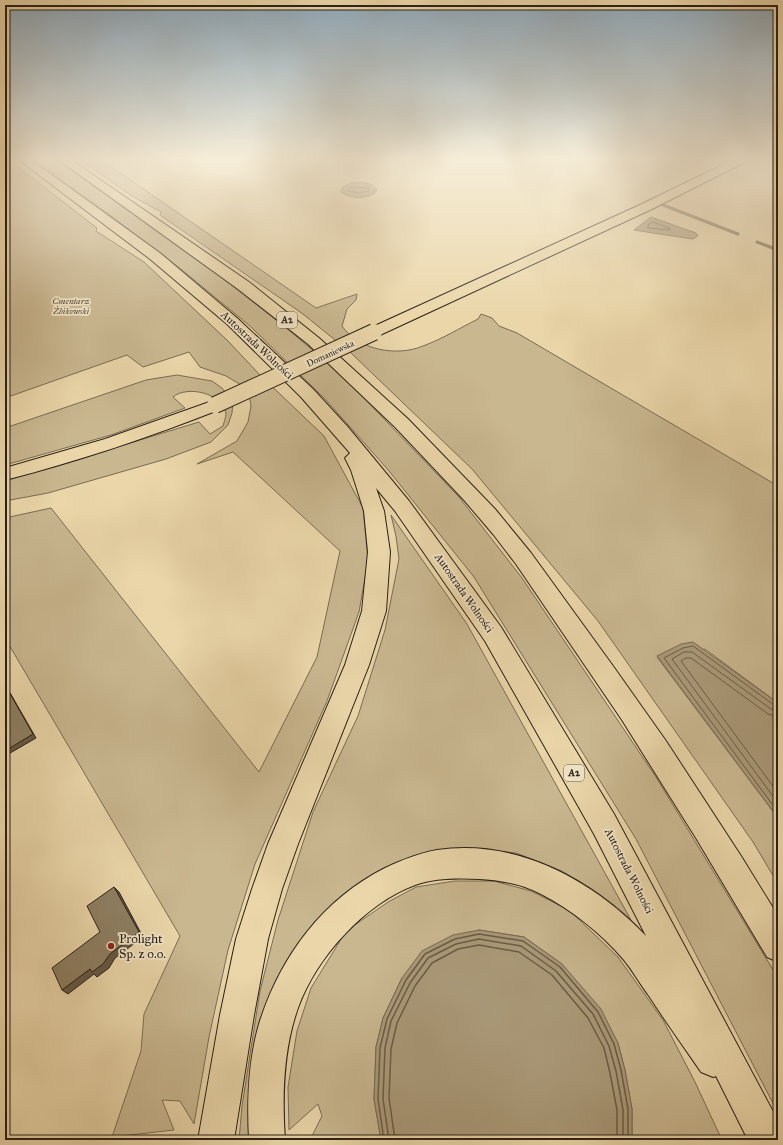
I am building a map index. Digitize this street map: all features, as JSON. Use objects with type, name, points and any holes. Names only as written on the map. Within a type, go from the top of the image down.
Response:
[{"type":"main road","name":"Autostrada Wolności","points":[[93,210],[155,256],[232,321],[307,393],[341,430],[402,506],[493,634],[604,824],[768,1140]]},
{"type":"main road","name":"A2","points":[[136,210],[246,287],[306,335],[346,370],[412,434],[488,514],[520,554],[610,681],[720,847],[778,946]]},
{"type":"main road","name":"Domaniewska","points":[[5,474],[100,448],[215,405],[639,210]]},
{"type":"main road","points":[[216,1140],[236,1015],[252,939],[267,888],[283,844],[357,665],[374,611],[379,552],[374,511],[361,470],[341,430]]},
{"type":"main road","points":[[267,1140],[265,1095],[271,1048],[281,1010],[303,962],[321,937],[345,911],[365,895],[396,879],[424,868],[457,863],[489,864],[528,872],[571,894],[614,928],[633,946],[768,1140]]},
{"type":"green space","name":"Cmentarz Żbikowski","points":[[5,210],[74,210],[97,228],[96,231],[144,262],[228,341],[259,374],[324,436],[363,508],[368,561],[359,612],[327,701],[255,864],[228,950],[209,1037],[194,1124],[180,1101],[162,1100],[174,1130],[112,1137],[141,1051],[144,1014],[180,936],[5,638],[5,518],[51,508],[259,772],[317,657],[340,551],[233,452],[197,464],[237,441],[248,422],[251,406],[250,400],[241,385],[226,376],[200,367],[189,352],[143,367],[127,355],[5,398]]},
{"type":"green space","points":[[103,210],[128,210],[200,261],[284,326],[340,373],[459,497],[522,578],[656,777],[778,978],[778,1113],[636,839],[474,577],[389,471],[327,401],[250,326],[182,270]]},
{"type":"green space","points":[[158,210],[174,210],[316,308],[357,294],[356,300],[347,309],[342,326],[358,341],[368,346],[390,351],[413,349],[451,333],[478,319],[481,314],[492,318],[499,326],[517,333],[778,486],[778,703],[705,649],[657,657],[778,818],[778,884],[753,842],[598,621],[472,469],[351,353],[303,314],[160,215],[161,212]]},
{"type":"green space","points":[[177,375],[212,381],[222,388],[233,401],[232,413],[228,425],[211,442],[166,459],[48,493],[5,501],[5,481],[199,422],[210,434],[223,426],[226,414],[223,407],[212,396],[195,392],[179,393],[173,397],[185,408],[111,435],[5,465],[5,428],[146,380]]},
{"type":"green space","points":[[391,515],[467,624],[631,920],[597,893],[562,871],[516,853],[465,848],[431,851],[392,864],[350,892],[304,935],[278,988],[253,1140],[239,1140],[242,1106],[260,991],[278,920],[313,812],[358,716],[385,630],[399,559]]},
{"type":"green space","points":[[455,881],[494,881],[531,891],[569,910],[618,957],[663,1020],[695,1082],[722,1140],[632,1140],[632,1109],[625,1070],[618,1043],[562,964],[524,937],[479,930],[402,978],[383,1018],[376,1047],[374,1099],[381,1140],[349,1140],[312,1136],[322,1116],[318,1104],[289,1130],[288,1087],[297,1031],[311,988],[346,931],[388,902],[416,887]]},
{"type":"water","points":[[651,217],[696,233],[698,236],[693,239],[634,230]]},
{"type":"water","points":[[693,642],[778,703],[778,818],[657,656],[681,644]]},
{"type":"water","points":[[479,930],[524,937],[562,964],[601,1009],[618,1043],[625,1070],[632,1109],[632,1140],[381,1140],[374,1099],[376,1047],[383,1018],[402,978],[422,951],[453,935]]},
{"type":"building","points":[[5,685],[33,734],[5,751]]},
{"type":"building","name":"Prolight Sp. z o.o.","points":[[114,887],[139,932],[110,954],[103,964],[92,972],[90,969],[62,990],[52,968],[100,932],[87,906]]},
{"type":"waterway","points":[[677,210],[738,234]]},
{"type":"waterway","points":[[757,242],[778,250]]},
{"type":"place","name":"Prolight Sp. z o.o.","points":[[111,946]]}]
